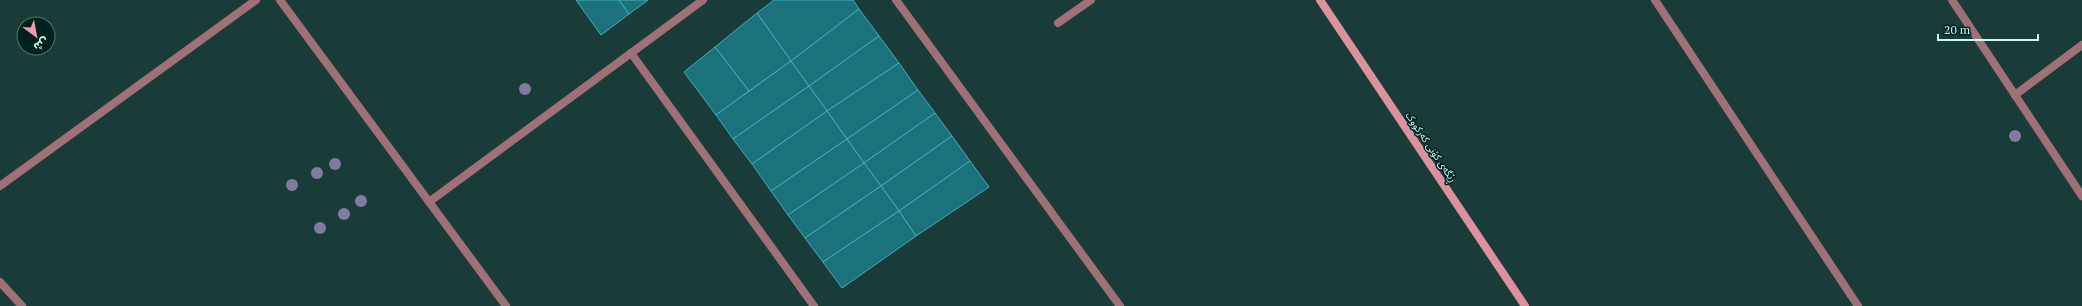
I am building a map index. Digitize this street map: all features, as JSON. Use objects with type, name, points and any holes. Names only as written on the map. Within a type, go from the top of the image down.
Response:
[{"type":"street","points":[[0,186],[256,0]]},
{"type":"street","points":[[280,0],[506,306]]},
{"type":"street","points":[[429,202],[703,0]]},
{"type":"street","points":[[896,0],[1120,306]]},
{"type":"street","points":[[1058,23],[1091,0]]},
{"type":"street","name":"ڕێگەی کۆنی کەرکووک","points":[[1320,0],[1525,306]]},
{"type":"street","points":[[1655,0],[1858,306]]},
{"type":"street","points":[[1952,0],[2082,196]]},
{"type":"street","points":[[2015,95],[2082,45]]},
{"type":"street","points":[[631,53],[814,306]]},
{"type":"street","points":[[0,282],[22,306]]},
{"type":"building","points":[[576,0],[619,0],[629,14],[601,35]]},
{"type":"building","points":[[619,0],[648,0],[629,14]]},
{"type":"building","points":[[774,0],[853,0],[859,9],[791,61],[757,13]]},
{"type":"building","points":[[859,9],[879,36],[809,86],[791,61]]},
{"type":"building","points":[[757,13],[791,61],[749,91],[715,47]]},
{"type":"building","points":[[879,36],[899,63],[827,111],[809,86]]},
{"type":"building","points":[[715,47],[749,91],[716,115],[684,72]]},
{"type":"building","points":[[791,61],[809,86],[733,139],[716,115]]},
{"type":"building","points":[[899,63],[918,90],[847,139],[827,111]]},
{"type":"building","points":[[809,86],[827,111],[752,164],[733,139]]},
{"type":"building","points":[[918,90],[935,113],[864,163],[847,139]]},
{"type":"building","points":[[827,111],[847,139],[771,191],[752,164]]},
{"type":"building","points":[[935,113],[952,136],[881,186],[864,163]]},
{"type":"building","points":[[952,136],[970,161],[899,211],[881,186]]},
{"type":"building","points":[[847,139],[864,163],[788,215],[771,191]]},
{"type":"building","points":[[970,161],[989,187],[916,236],[899,211]]},
{"type":"building","points":[[864,163],[881,186],[805,238],[788,215]]},
{"type":"building","points":[[881,186],[899,211],[823,262],[805,238]]},
{"type":"building","points":[[899,211],[916,236],[842,288],[823,262]]}]
